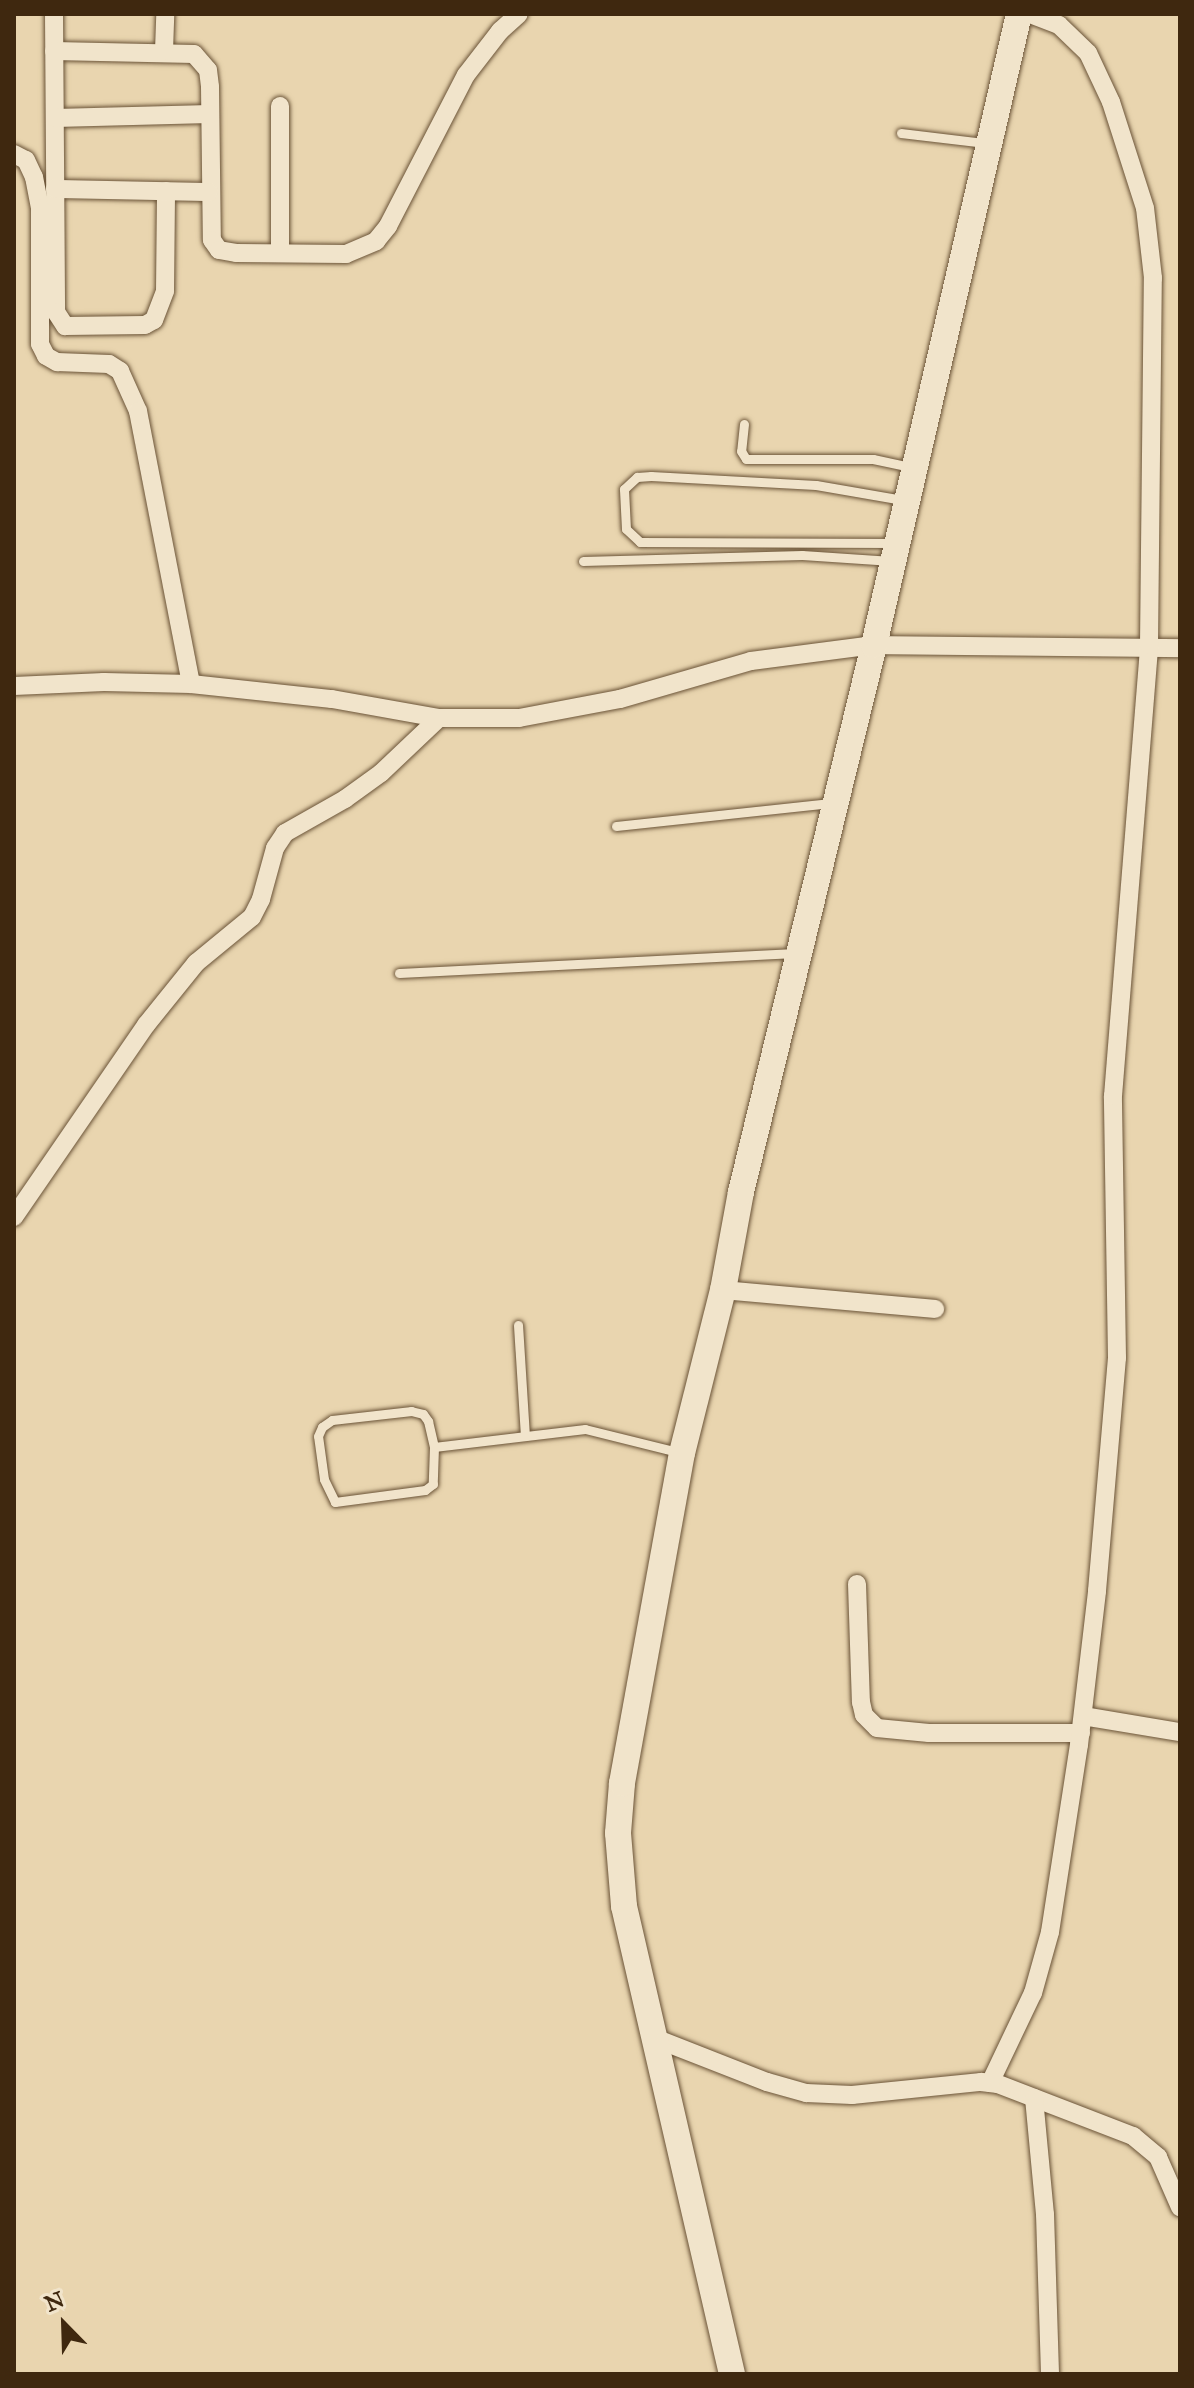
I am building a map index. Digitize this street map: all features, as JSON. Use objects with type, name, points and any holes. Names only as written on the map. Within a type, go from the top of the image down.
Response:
[{"type":"main road","points":[[732,2374],[624,1906],[618,1833],[622,1783],[682,1453],[723,1290],[741,1192],[874,645],[1019,14]]},
{"type":"street","points":[[54,14],[56,312],[65,326],[145,325],[160,311],[165,291],[166,191]]},
{"type":"street","points":[[164,51],[165,14]]},
{"type":"street","points":[[54,51],[194,54],[208,70],[209,228],[219,250],[346,254],[376,241],[388,226],[466,75],[500,31],[519,14]]},
{"type":"street","points":[[990,2083],[1033,1993],[1041,1967],[1061,1871],[1082,1724],[1117,1358],[1113,1096],[1149,645],[1153,278],[1145,208],[1111,102],[1088,53],[1059,25],[1031,14]]},
{"type":"street","points":[[280,106],[280,253]]},
{"type":"street","points":[[55,118],[210,114]]},
{"type":"street","points":[[14,154],[26,160],[34,177],[40,208],[40,344],[46,356],[57,362],[109,364],[120,371],[138,411],[191,684]]},
{"type":"street","points":[[55,189],[209,192]]},
{"type":"street","points":[[14,686],[104,682],[191,684],[332,699],[439,718],[519,718],[620,699],[751,661],[874,645],[1149,645],[1180,648]]},
{"type":"street","points":[[14,1217],[146,1025],[196,963],[252,917],[261,899],[275,848],[285,833],[319,815],[381,773],[439,718]]},
{"type":"street","points":[[723,1290],[935,1309]]},
{"type":"street","points":[[857,1584],[861,1702],[864,1715],[877,1728],[929,1733],[1082,1724],[1180,1732]]},
{"type":"street","points":[[652,2037],[754,2078],[806,2093],[852,2095],[990,2083],[1111,2127],[1145,2145],[1158,2157],[1180,2207]]},
{"type":"street","points":[[1034,2098],[1045,2214],[1050,2374]]},
{"type":"lane","points":[[901,133],[990,144]]},
{"type":"lane","points":[[744,424],[741,451],[746,459],[873,459],[914,468]]},
{"type":"lane","points":[[895,552],[640,542],[632,538],[626,529],[624,489],[637,477],[651,476],[816,485],[906,501]]},
{"type":"lane","points":[[583,561],[895,552]]},
{"type":"lane","points":[[616,826],[836,802]]},
{"type":"lane","points":[[399,973],[799,953]]},
{"type":"lane","points":[[518,1325],[525,1436]]},
{"type":"lane","points":[[411,1411],[423,1414],[428,1421],[434,1447],[435,1476],[433,1484],[425,1490],[335,1502],[324,1479],[318,1436],[322,1427],[332,1420],[411,1411]]},
{"type":"lane","points":[[434,1447],[585,1429],[613,1433],[682,1453]]}]
